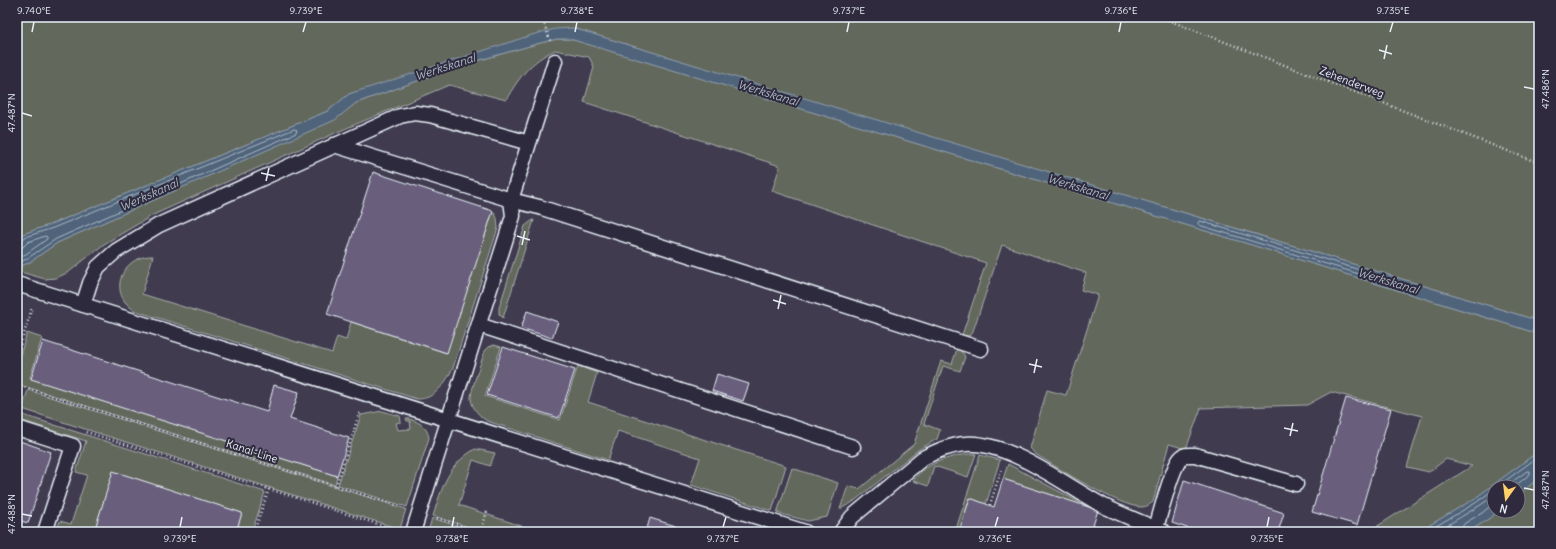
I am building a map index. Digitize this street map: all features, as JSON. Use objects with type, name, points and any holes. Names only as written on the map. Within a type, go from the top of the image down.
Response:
[{"type":"lane","points":[[413,532],[514,216],[511,200],[555,61]]},
{"type":"lane","points":[[83,305],[90,283],[98,267],[116,251],[158,225],[400,116],[415,112],[430,115],[529,143]]},
{"type":"lane","points":[[334,145],[511,200],[546,209],[981,349]]},
{"type":"lane","points":[[17,284],[805,532]]},
{"type":"lane","points":[[479,325],[853,447]]},
{"type":"lane","points":[[17,428],[73,446],[45,532]]},
{"type":"lane","points":[[841,532],[849,521],[862,509],[923,458],[935,451],[952,446],[968,444],[984,445],[1013,454],[1102,505],[1160,530],[1176,467],[1181,457],[1195,455],[1296,484]]},
{"type":"path","name":"Zehenderweg","points":[[1160,17],[1539,163]]},
{"type":"path","points":[[542,18],[552,45]]},
{"type":"path","points":[[17,356],[37,290]]},
{"type":"path","name":"Kanal-Line","points":[[17,386],[481,532]]},
{"type":"path","points":[[336,486],[359,414],[367,412]]},
{"type":"path","points":[[86,431],[402,532]]},
{"type":"path","points":[[990,505],[1007,452]]},
{"type":"path","points":[[254,532],[269,489]]},
{"type":"path","points":[[481,532],[487,511]]},
{"type":"shaded area","points":[[17,17],[615,17],[1539,287],[1539,421],[1449,481],[1368,532],[17,532]]},
{"type":"shaded area","points":[[17,17],[1539,17],[1539,321],[573,28],[349,94],[328,111],[52,224],[23,234],[17,241]]},
{"type":"shaded area","points":[[557,39],[570,39],[581,42],[1252,245],[1539,334],[1539,451],[1501,479],[1486,479],[1486,490],[1474,499],[1418,532],[1368,532],[1472,466],[1446,459],[1429,472],[1407,467],[1422,416],[1331,392],[1307,405],[1201,408],[1186,449],[1169,444],[1153,502],[1142,507],[1132,506],[1119,501],[1073,477],[1035,454],[1030,448],[1047,390],[1066,395],[1098,295],[1081,290],[1086,273],[1002,245],[972,334],[968,336],[962,335],[986,263],[772,191],[780,166],[584,102],[594,67],[589,57],[555,50],[539,59],[526,70],[506,100],[449,85],[342,130],[153,215],[104,244],[69,272],[56,278],[45,279],[17,271],[17,268],[30,262],[57,243],[334,120],[356,103],[459,66]]},
{"type":"shaded area","points":[[493,211],[497,218],[498,228],[453,368],[439,389],[429,397],[423,399],[417,399],[136,311],[127,304],[122,296],[120,286],[121,277],[126,269],[133,262],[142,257],[153,256],[142,294],[332,353],[337,337],[346,340],[351,322],[446,353]]},
{"type":"shaded area","points":[[533,220],[503,318],[499,314],[499,308],[525,226]]},
{"type":"shaded area","points":[[27,333],[42,338],[30,378],[337,476],[335,485],[17,384],[17,365]]},
{"type":"shaded area","points":[[494,345],[501,347],[485,396],[560,420],[578,366],[597,373],[588,402],[786,466],[772,511],[691,485],[700,458],[618,431],[608,460],[487,421],[474,409],[471,395],[476,375],[485,351]]},
{"type":"shaded area","points":[[957,349],[963,353],[965,357],[960,371],[943,366],[924,424],[940,430],[937,439],[918,450],[853,502],[840,509],[848,486],[859,489],[914,444],[941,361],[952,364]]},
{"type":"shaded area","points":[[28,390],[406,509],[400,529],[22,409]]},
{"type":"shaded area","points":[[382,411],[400,416],[401,422],[396,423],[398,430],[411,429],[410,421],[407,421],[406,418],[421,424],[428,434],[429,438],[407,507],[338,485],[361,415]]},
{"type":"shaded area","points":[[17,413],[265,492],[252,532],[236,532],[242,513],[113,472],[94,532],[56,532],[60,521],[71,524],[87,475],[76,472],[86,441],[17,419]]},
{"type":"shaded area","points":[[475,449],[495,453],[490,466],[473,460],[459,505],[539,532],[485,532],[433,516],[443,486],[452,470],[458,462]]},
{"type":"shaded area","points":[[969,454],[976,454],[968,477],[934,466],[928,486],[913,481],[923,470],[938,462]]},
{"type":"shaded area","points":[[980,455],[1000,460],[986,504],[970,498],[959,532],[955,532]]},
{"type":"shaded area","points":[[1008,464],[1088,507],[1003,479]]},
{"type":"shaded area","points":[[792,468],[838,483],[827,517],[808,521],[777,513]]},
{"type":"shaded area","points":[[1539,478],[1539,528],[1533,532],[1468,532],[1488,519],[1526,519],[1526,489]]},
{"type":"shaded area","points":[[432,518],[477,532],[428,532]]},
{"type":"water","name":"Werkskanal","points":[[573,28],[1539,321],[1539,334],[1252,245],[570,39],[557,39],[540,43],[459,66],[356,103],[335,120],[57,243],[30,262],[17,268],[17,241],[23,234],[52,224],[328,111],[349,94],[535,34],[555,29]]},
{"type":"water","points":[[1539,451],[1539,478],[1526,489],[1526,479],[1501,479]]},
{"type":"water","points":[[1486,490],[1486,519],[1488,519],[1468,532],[1418,532],[1474,499]]},
{"type":"building","points":[[373,172],[493,211],[447,353],[327,314]]},
{"type":"building","points":[[527,311],[558,322],[552,338],[521,328]]},
{"type":"building","points":[[43,341],[267,412],[274,385],[299,392],[290,419],[349,438],[337,476],[31,379]]},
{"type":"building","points":[[503,347],[575,370],[559,418],[487,395]]},
{"type":"building","points":[[717,374],[749,384],[743,401],[712,391]]},
{"type":"building","points":[[1346,398],[1391,409],[1357,525],[1312,512]]},
{"type":"building","points":[[17,440],[51,452],[28,523],[17,520]]},
{"type":"building","points":[[113,471],[242,513],[236,532],[94,532]]},
{"type":"building","points":[[1003,479],[1098,510],[1091,532],[959,532],[970,498],[994,507]]},
{"type":"building","points":[[1184,480],[1284,513],[1278,532],[1199,532],[1172,523]]},
{"type":"building","points":[[650,518],[695,532],[646,532]]}]
